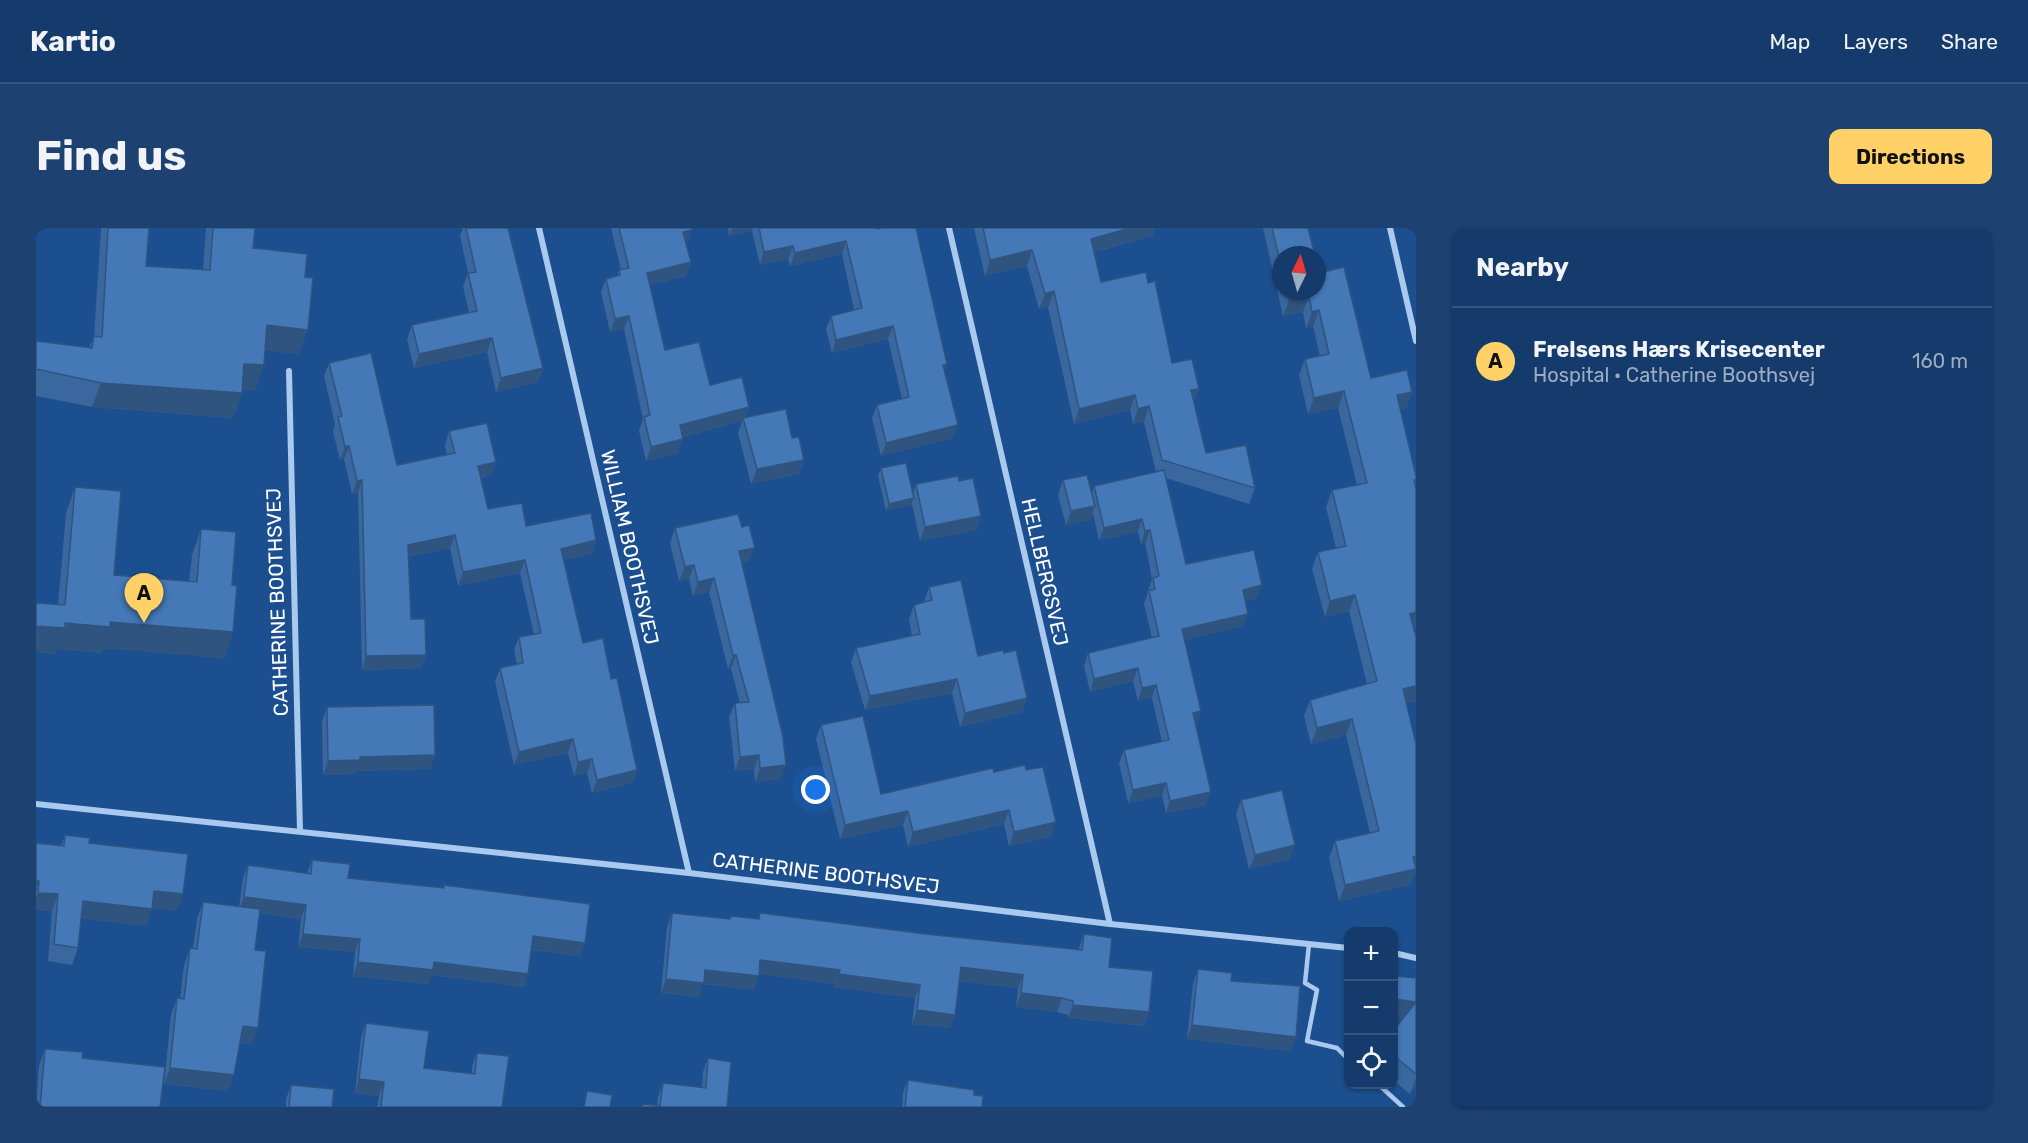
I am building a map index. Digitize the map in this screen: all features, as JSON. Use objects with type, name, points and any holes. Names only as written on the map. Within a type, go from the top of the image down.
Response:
[{"type":"street","name":"WILLIAM BOOTHSVEJ","points":[[539,228],[689,873]]},
{"type":"street","name":"HELLBERGSVEJ","points":[[949,228],[1110,924]]},
{"type":"street","points":[[1390,228],[1416,341]]},
{"type":"street","name":"CATHERINE BOOTHSVEJ","points":[[289,371],[300,831]]},
{"type":"street","name":"CATHERINE BOOTHSVEJ","points":[[36,804],[689,873],[1110,924],[1344,948]]},
{"type":"street","points":[[1398,954],[1416,958]]},
{"type":"lane","points":[[1309,944],[1305,983],[1317,990],[1307,1041],[1337,1048],[1344,1055]]},
{"type":"lane","points":[[1383,1089],[1403,1107]]},
{"type":"building","points":[[108,228],[149,228],[146,266],[210,270],[213,228],[255,228],[253,248],[307,254],[305,277],[313,278],[308,330],[267,325],[264,365],[244,364],[242,393],[101,383],[36,369],[36,341],[92,348],[94,336],[102,337]]},
{"type":"building","points":[[466,228],[508,228],[543,368],[501,378],[492,338],[419,354],[412,325],[477,311],[468,273],[476,272]]},
{"type":"building","points":[[619,228],[691,228],[692,230],[683,232],[691,262],[647,273],[665,350],[699,342],[710,385],[742,377],[749,407],[680,425],[683,439],[651,447],[644,417],[650,415],[629,316],[615,319],[606,279],[620,275],[619,270],[629,268]]},
{"type":"building","points":[[759,228],[916,228],[947,364],[943,365],[958,425],[886,443],[877,405],[909,397],[893,326],[836,340],[831,316],[862,308],[846,241],[795,253],[793,246],[764,252]]},
{"type":"building","points":[[983,228],[1130,228],[1091,239],[1101,282],[1146,272],[1148,283],[1155,281],[1172,363],[1192,359],[1199,389],[1191,390],[1206,453],[1246,445],[1255,488],[1162,460],[1149,406],[1138,409],[1135,395],[1079,409],[1054,291],[1045,294],[1032,250],[990,260]]},
{"type":"building","points":[[1272,228],[1308,228],[1313,246],[1276,246]]},
{"type":"building","points":[[1344,267],[1371,378],[1407,370],[1412,392],[1397,395],[1416,476],[1414,480],[1416,489],[1416,612],[1410,614],[1416,637],[1416,686],[1403,689],[1416,744],[1416,856],[1413,857],[1416,869],[1345,885],[1335,841],[1379,831],[1352,719],[1317,728],[1310,700],[1377,681],[1355,595],[1330,601],[1318,552],[1346,546],[1332,490],[1367,483],[1344,391],[1314,398],[1305,359],[1329,354],[1319,310],[1312,312],[1310,300],[1326,300],[1326,271]]},
{"type":"building","points":[[371,353],[397,465],[455,453],[449,431],[487,423],[496,462],[478,466],[488,509],[522,503],[526,526],[591,513],[596,540],[561,549],[583,643],[603,638],[611,679],[617,678],[637,770],[597,780],[592,759],[578,762],[573,739],[519,752],[500,668],[523,663],[519,637],[541,633],[525,560],[463,572],[455,535],[408,545],[411,619],[425,619],[426,655],[366,656],[362,480],[357,481],[349,446],[345,447],[338,417],[342,416],[329,363]]},
{"type":"building","points":[[786,409],[792,438],[799,437],[804,460],[757,469],[743,418]]},
{"type":"building","points":[[906,463],[914,498],[889,504],[881,468]]},
{"type":"building","points":[[1164,470],[1186,564],[1254,550],[1262,585],[1243,590],[1248,614],[1182,629],[1201,711],[1193,713],[1211,792],[1170,801],[1166,783],[1133,790],[1124,750],[1169,740],[1156,685],[1142,688],[1138,668],[1094,679],[1088,653],[1159,636],[1149,591],[1155,589],[1153,578],[1159,576],[1150,530],[1145,531],[1142,519],[1104,528],[1094,486]]},
{"type":"building","points":[[1087,475],[1095,506],[1071,511],[1063,480]]},
{"type":"building","points":[[958,476],[959,481],[973,478],[981,516],[925,527],[916,484]]},
{"type":"building","points":[[75,487],[121,491],[114,575],[197,582],[201,529],[236,532],[232,585],[237,586],[233,632],[110,622],[110,627],[65,623],[65,628],[36,626],[36,603],[65,605]]},
{"type":"building","points":[[738,514],[742,527],[749,525],[755,548],[739,551],[783,737],[786,765],[760,768],[759,755],[740,757],[735,703],[749,702],[736,655],[733,655],[714,578],[698,582],[694,565],[685,567],[675,528]]},
{"type":"building","points":[[961,580],[978,656],[1003,650],[1004,653],[1016,650],[1027,698],[965,713],[957,679],[870,696],[856,648],[920,634],[914,605],[932,600],[929,587]]},
{"type":"building","points":[[434,705],[435,755],[360,757],[360,760],[328,761],[327,707]]},
{"type":"building","points":[[863,716],[881,794],[993,768],[994,772],[1025,765],[1026,770],[1043,767],[1056,822],[1014,832],[1009,810],[913,832],[908,811],[845,825],[821,725]]},
{"type":"building","points":[[1282,790],[1295,845],[1255,855],[1241,800]]},
{"type":"building","points":[[65,835],[90,838],[89,843],[188,854],[183,894],[154,891],[152,909],[83,901],[78,948],[54,944],[58,894],[38,893],[36,843],[64,846]]},
{"type":"building","points":[[312,860],[350,864],[348,878],[444,888],[444,885],[590,904],[585,943],[533,936],[528,974],[434,962],[433,970],[358,962],[360,939],[303,934],[306,905],[244,897],[248,865],[311,874]]},
{"type":"building","points":[[203,902],[260,909],[255,950],[266,951],[258,1028],[243,1026],[234,1075],[170,1068],[177,998],[184,999],[190,948],[197,949]]},
{"type":"building","points":[[672,913],[730,919],[731,916],[759,919],[760,913],[926,934],[1082,950],[1084,934],[1112,938],[1109,967],[1153,971],[1149,1012],[1073,1005],[1073,1001],[1062,998],[1021,993],[1023,975],[961,967],[955,1015],[917,1010],[920,985],[839,974],[840,970],[760,960],[759,976],[705,970],[704,983],[666,979]]},
{"type":"building","points":[[1198,969],[1232,973],[1231,981],[1300,986],[1296,1037],[1192,1025]]},
{"type":"building","points":[[1398,976],[1416,978],[1416,1002],[1398,1000]]},
{"type":"building","points":[[1416,1002],[1416,1074],[1398,1059],[1398,1025]]},
{"type":"building","points":[[366,1023],[429,1031],[424,1068],[475,1074],[477,1053],[509,1056],[502,1107],[381,1107],[384,1082],[359,1079]]},
{"type":"building","points":[[45,1049],[83,1052],[82,1058],[165,1067],[160,1107],[40,1107]]},
{"type":"building","points":[[708,1058],[731,1062],[727,1107],[643,1107],[643,1104],[660,1106],[663,1083],[706,1088]]},
{"type":"building","points":[[908,1080],[974,1090],[974,1095],[983,1096],[982,1107],[905,1107]]},
{"type":"building","points":[[291,1085],[334,1089],[332,1107],[289,1107]]},
{"type":"building","points":[[587,1091],[612,1095],[610,1107],[584,1107]]},
{"type":"place","name":"Frelsens Hærs Krisecenter","points":[[144,623]]}]
